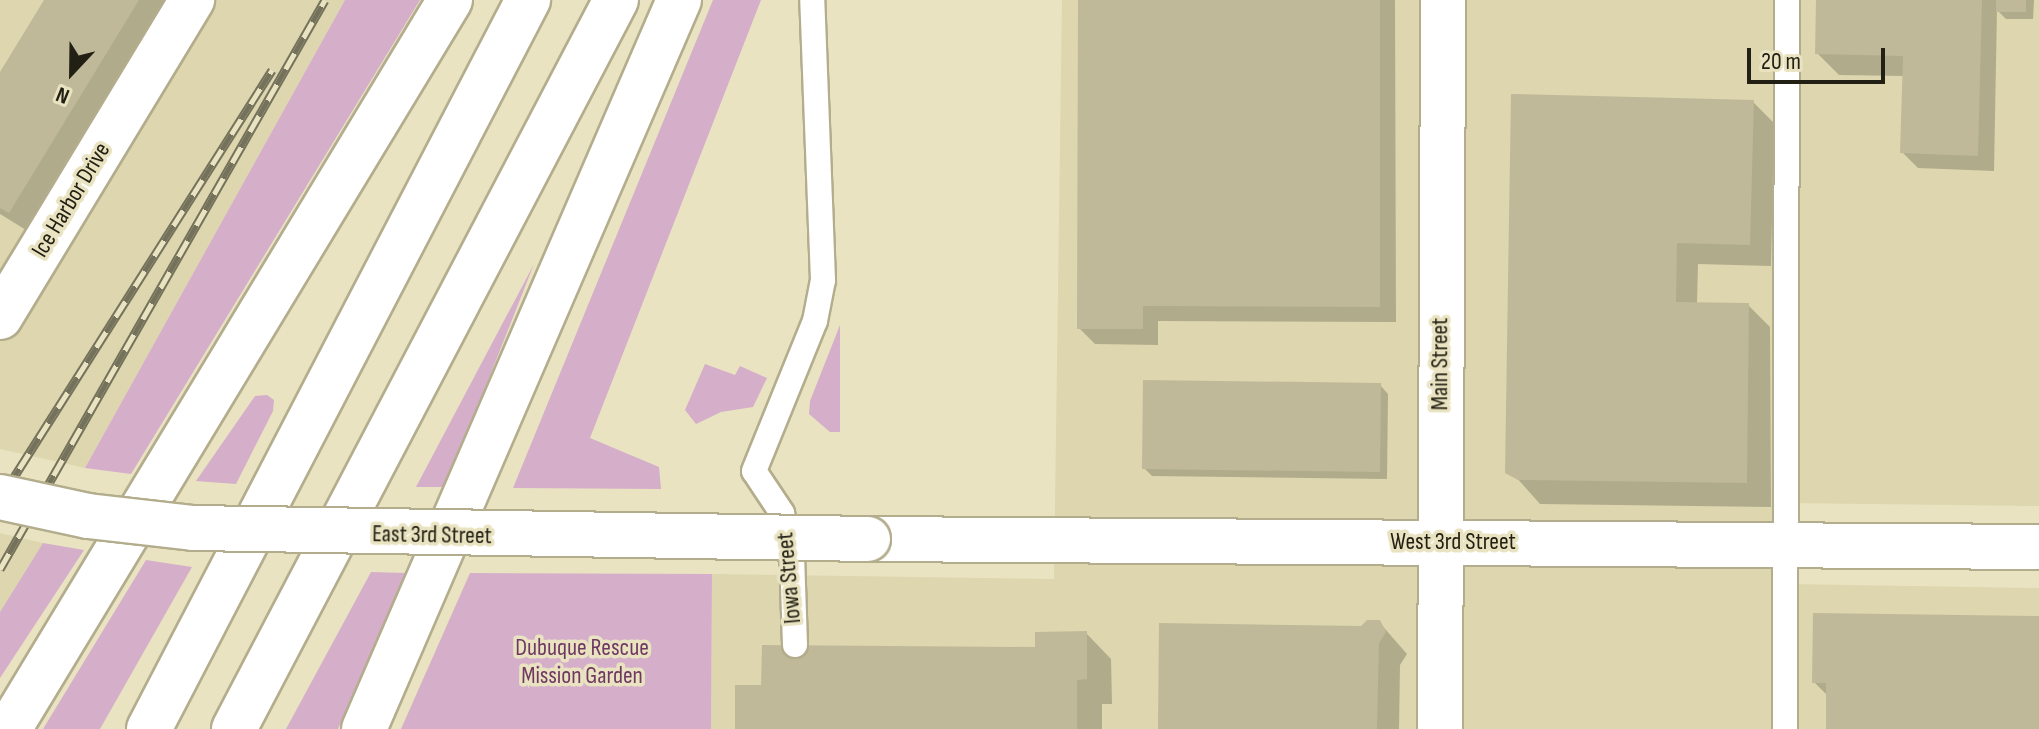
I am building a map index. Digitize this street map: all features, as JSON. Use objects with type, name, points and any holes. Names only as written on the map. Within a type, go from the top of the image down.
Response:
[{"type":"main road","name":"Ice Harbor Drive","points":[[0,317],[192,0]]},
{"type":"main road","points":[[9,729],[450,0]]},
{"type":"main road","points":[[149,729],[528,0]]},
{"type":"main road","points":[[234,729],[616,0]]},
{"type":"main road","points":[[364,729],[679,0]]},
{"type":"main road","name":"Main Street","points":[[1440,729],[1443,0]]},
{"type":"main road","name":"East 3rd Street","points":[[0,497],[88,516],[193,528],[868,539]]},
{"type":"main road","name":"West 3rd Street","points":[[868,539],[2039,547]]},
{"type":"lane","name":"Iowa Street","points":[[795,645],[792,555],[782,513],[754,471],[815,321],[823,280],[812,0]]},
{"type":"lane","points":[[1785,729],[1788,545],[1787,0]]},
{"type":"shaded area","points":[[0,0],[345,0],[85,468],[0,449]]},
{"type":"shaded area","points":[[1062,0],[2039,0],[2039,506],[1788,503],[1788,584],[2039,588],[2039,729],[711,729],[712,574],[1054,579]]},
{"type":"shaded area","points":[[0,533],[43,543],[0,612]]},
{"type":"green space","points":[[345,0],[420,0],[131,474],[85,468]]},
{"type":"green space","points":[[713,0],[761,0],[590,438],[659,467],[661,489],[513,488]]},
{"type":"green space","points":[[534,264],[446,487],[416,487]]},
{"type":"green space","points":[[840,325],[840,432],[830,432],[809,414],[810,401]]},
{"type":"green space","points":[[705,364],[735,375],[740,366],[767,378],[753,407],[721,412],[696,424],[685,410]]},
{"type":"green space","points":[[267,395],[274,400],[273,411],[236,484],[196,481],[255,396]]},
{"type":"green space","points":[[43,543],[84,550],[0,678],[0,612]]},
{"type":"green space","points":[[146,560],[192,567],[100,729],[43,729]]},
{"type":"green space","points":[[371,572],[406,573],[338,729],[286,729]]},
{"type":"green space","name":"Dubuque Rescue Mission Garden","points":[[470,573],[712,574],[711,729],[401,729]]},
{"type":"building","points":[[44,0],[139,0],[9,213],[0,208],[0,72]]},
{"type":"building","points":[[1078,0],[1380,0],[1380,307],[1143,306],[1143,329],[1077,329]]},
{"type":"building","points":[[1816,0],[1982,0],[1978,156],[1900,153],[1903,56],[1815,54]]},
{"type":"building","points":[[1996,0],[2026,0],[2026,12],[1996,12]]},
{"type":"building","points":[[1511,94],[1754,100],[1750,245],[1677,243],[1676,302],[1749,303],[1747,483],[1518,480],[1505,473]]},
{"type":"building","points":[[1143,380],[1381,383],[1380,472],[1142,469]]},
{"type":"building","points":[[1813,613],[2039,616],[2039,729],[1826,729],[1826,683],[1812,683]]},
{"type":"building","points":[[1367,620],[1380,620],[1386,632],[1379,643],[1377,729],[1158,729],[1159,623],[1361,626]]},
{"type":"building","points":[[1087,631],[1087,679],[1077,680],[1077,729],[735,729],[735,685],[761,685],[762,645],[1035,647],[1035,632]]},
{"type":"railway","points":[[0,569],[325,0]]},
{"type":"railway","points":[[0,499],[272,70]]}]
